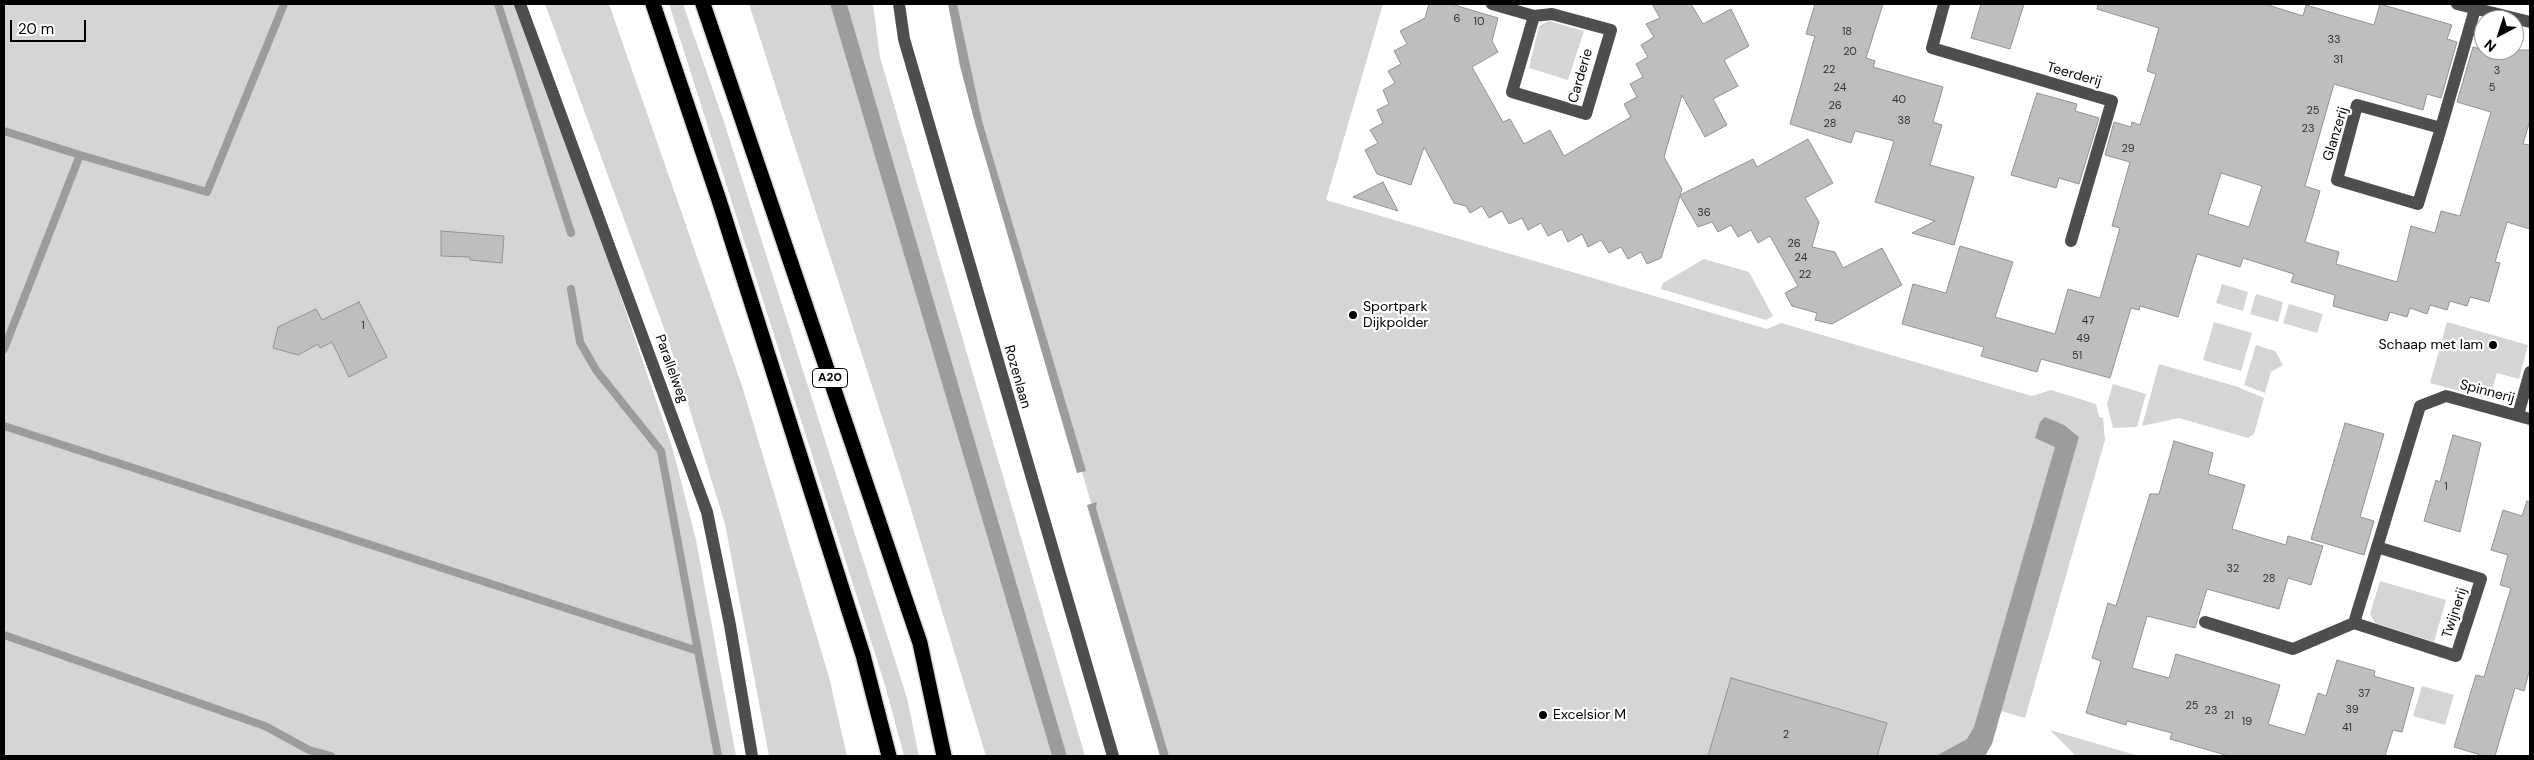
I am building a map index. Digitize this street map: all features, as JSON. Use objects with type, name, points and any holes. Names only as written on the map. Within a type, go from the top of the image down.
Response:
[{"type":"highway","points":[[653,4],[719,200],[863,655],[889,756]]},
{"type":"highway","name":"A20","points":[[703,4],[920,643],[944,756]]},
{"type":"street","name":"Parallelweg","points":[[520,4],[707,512],[730,625],[752,756]]},
{"type":"street","name":"Rozenlaan","points":[[899,4],[904,39],[1114,756]]},
{"type":"street","name":"Carderie","points":[[1492,4],[1534,16],[1552,14],[1611,30],[1586,114],[1512,92],[1534,16]]},
{"type":"street","name":"Teerderij","points":[[1944,4],[1932,48],[2112,101],[2071,241]]},
{"type":"street","points":[[2457,4],[2530,22]]},
{"type":"street","name":"Glanzerij","points":[[2441,128],[2357,106],[2337,180],[2418,204],[2441,128],[2475,9]]},
{"type":"street","points":[[2524,417],[2530,372]]},
{"type":"street","name":"Spinnerij","points":[[2377,547],[2420,406],[2446,396],[2524,417]]},
{"type":"street","points":[[2205,622],[2293,649],[2354,623],[2377,547]]},
{"type":"street","name":"Twijnerij","points":[[2354,623],[2456,656],[2481,580],[2377,547]]},
{"type":"shaded area","points":[[4,4],[517,4],[565,133],[673,450],[696,540],[736,756],[4,756]]},
{"type":"shaded area","points":[[545,4],[609,4],[743,389],[829,677],[847,756],[769,756],[725,524],[669,342]]},
{"type":"shaded area","points":[[669,4],[683,4],[724,122],[907,698],[919,756],[904,756],[885,685]]},
{"type":"shaded area","points":[[749,4],[830,4],[1052,756],[986,756],[899,470]]},
{"type":"shaded area","points":[[830,4],[847,4],[1067,756],[1052,756]]},
{"type":"shaded area","points":[[847,4],[873,4],[880,57],[1085,756],[1067,756]]},
{"type":"shaded area","points":[[948,4],[957,4],[982,121],[1086,471],[1077,473],[975,123],[960,66]]},
{"type":"shaded area","name":"Sportpark Dijkpolder","points":[[953,4],[1383,4],[1326,200],[1767,329],[1781,323],[2032,396],[2051,390],[2096,404],[2099,417],[2103,418],[2105,440],[2025,718],[2001,711],[2079,437],[2064,440],[1977,747],[1962,756],[1165,756],[975,106]]},
{"type":"shaded area","points":[[1549,21],[1584,31],[1568,80],[1529,68],[1539,26]]},
{"type":"shaded area","points":[[1704,259],[1749,272],[1773,316],[1766,320],[1661,289],[1663,283]]},
{"type":"shaded area","points":[[2222,284],[2248,292],[2243,311],[2216,303]]},
{"type":"shaded area","points":[[2256,294],[2283,302],[2278,322],[2250,314]]},
{"type":"shaded area","points":[[2289,304],[2323,314],[2317,333],[2283,323]]},
{"type":"shaded area","points":[[2214,322],[2252,333],[2241,371],[2203,360]]},
{"type":"shaded area","points":[[2447,322],[2528,345],[2519,379],[2497,373],[2489,399],[2430,383]]},
{"type":"shaded area","points":[[2256,345],[2275,351],[2283,365],[2271,372],[2265,393],[2244,385]]},
{"type":"shaded area","points":[[2159,364],[2238,387],[2264,398],[2254,434],[2248,438],[2179,418],[2142,426]]},
{"type":"shaded area","points":[[2113,384],[2146,394],[2137,427],[2113,428],[2107,404]]},
{"type":"shaded area","points":[[2045,417],[2064,425],[2079,437],[1992,744],[1985,756],[1936,756],[1967,739],[1974,727],[2055,447],[2035,438],[2040,422]]},
{"type":"shaded area","points":[[1097,502],[1096,508],[1169,756],[1160,756],[1087,505]]},
{"type":"shaded area","points":[[2380,581],[2446,600],[2434,642],[2375,623],[2370,614]]},
{"type":"shaded area","points":[[2422,686],[2454,695],[2445,725],[2413,716]]},
{"type":"shaded area","points":[[2050,730],[2139,756],[2076,756]]},
{"type":"building","points":[[1429,4],[1451,4],[1498,18],[1492,41],[1498,52],[1472,67],[1503,122],[1510,119],[1524,144],[1550,130],[1564,156],[1631,117],[1624,104],[1637,97],[1630,84],[1643,77],[1636,64],[1648,57],[1641,45],[1654,37],[1646,24],[1660,18],[1652,4],[1691,4],[1703,24],[1731,9],[1749,46],[1724,60],[1738,86],[1713,99],[1727,125],[1705,137],[1682,95],[1664,157],[1682,189],[1680,195],[1753,159],[1757,167],[1808,139],[1833,183],[1805,198],[1819,222],[1812,247],[1835,252],[1843,268],[1882,248],[1902,285],[1832,324],[1815,320],[1817,313],[1792,306],[1785,293],[1798,286],[1770,236],[1758,243],[1751,230],[1738,237],[1731,225],[1718,232],[1712,222],[1698,227],[1680,196],[1661,258],[1647,264],[1641,252],[1628,259],[1621,247],[1609,253],[1601,240],[1588,247],[1582,234],[1568,242],[1562,229],[1548,236],[1541,223],[1528,230],[1522,218],[1509,224],[1502,211],[1489,218],[1482,206],[1470,213],[1466,206],[1454,203],[1424,147],[1411,185],[1377,174],[1365,150],[1378,143],[1370,130],[1383,123],[1377,110],[1389,104],[1383,90],[1395,83],[1388,71],[1401,64],[1394,51],[1407,44],[1400,31],[1425,18]]},
{"type":"building","points":[[1815,4],[1883,4],[1866,58],[1875,61],[1873,67],[1943,87],[1933,122],[1942,125],[1930,165],[1974,177],[1954,245],[1912,233],[1935,221],[1875,202],[1894,141],[1855,131],[1851,143],[1790,124],[1815,36],[1806,34]]},
{"type":"building","points":[[1981,4],[2024,4],[2010,49],[1971,38]]},
{"type":"building","points":[[2098,4],[2265,4],[2303,16],[2306,5],[2374,25],[2380,4],[2452,25],[2447,39],[2457,42],[2441,98],[2427,94],[2423,110],[2334,84],[2305,186],[2320,191],[2305,242],[2339,252],[2336,264],[2397,282],[2411,226],[2435,233],[2441,211],[2460,216],[2491,112],[2457,102],[2473,47],[2474,60],[2524,60],[2524,50],[2530,50],[2530,120],[2523,144],[2530,145],[2530,229],[2507,222],[2495,262],[2500,263],[2489,302],[2470,297],[2467,306],[2450,301],[2447,310],[2430,305],[2427,314],[2410,308],[2407,317],[2390,312],[2387,321],[2333,306],[2335,295],[2291,282],[2294,274],[2243,258],[2240,267],[2197,254],[2178,317],[2140,306],[2139,310],[2131,308],[2110,378],[2041,359],[2037,372],[1981,356],[1984,347],[1902,324],[1913,284],[1946,293],[1960,246],[2013,262],[1995,317],[2055,334],[2068,289],[2100,298],[2120,228],[2112,226],[2130,162],[2105,155],[2114,122],[2131,127],[2132,122],[2140,125],[2156,74],[2147,71],[2159,28],[2097,9]],"holes":[[[2221,173],[2262,186],[2249,227],[2208,214]]]},
{"type":"building","points":[[2037,93],[2077,104],[2075,111],[2099,118],[2079,184],[2059,178],[2056,188],[2011,175]]},
{"type":"building","points":[[1383,182],[1398,211],[1353,197]]},
{"type":"building","points":[[441,231],[504,236],[502,263],[470,260],[470,257],[441,256]]},
{"type":"building","points":[[359,302],[387,357],[349,377],[332,342],[320,348],[318,344],[298,355],[273,348],[278,327],[316,309],[322,320]]},
{"type":"building","points":[[2345,423],[2384,434],[2360,517],[2374,521],[2364,555],[2311,539]]},
{"type":"building","points":[[2453,435],[2481,443],[2460,532],[2424,521],[2436,480],[2440,482]]},
{"type":"building","points":[[2174,441],[2213,453],[2208,474],[2245,485],[2232,529],[2286,545],[2288,536],[2323,546],[2311,585],[2288,578],[2279,609],[2207,589],[2195,628],[2147,616],[2132,668],[2169,678],[2176,654],[2280,685],[2268,724],[2305,735],[2318,693],[2326,696],[2337,660],[2375,671],[2374,676],[2414,688],[2402,732],[2393,730],[2385,756],[2229,756],[2170,739],[2172,733],[2127,721],[2126,725],[2086,713],[2101,661],[2092,658],[2108,603],[2116,606],[2150,494],[2159,494]]},
{"type":"building","points":[[2527,501],[2530,502],[2530,668],[2524,691],[2515,688],[2495,756],[2484,756],[2454,747],[2476,675],[2484,677],[2511,588],[2500,585],[2508,555],[2491,550],[2503,510],[2522,516]]},
{"type":"building","points":[[1731,678],[1887,723],[1877,756],[1708,756]]},
{"type":"waterway","points":[[80,155],[207,192],[284,4]]},
{"type":"waterway","points":[[498,4],[571,233]]},
{"type":"waterway","points":[[4,131],[80,155],[4,349]]},
{"type":"waterway","points":[[571,289],[580,342],[596,370],[661,451],[698,651]]},
{"type":"waterway","points":[[4,426],[698,651],[718,756]]},
{"type":"waterway","points":[[4,635],[265,726],[309,750],[331,756]]},
{"type":"place","name":"Sportpark Dijkpolder","points":[[1353,315]]},
{"type":"place","name":"Schaap met lam","points":[[2493,345]]},
{"type":"place","name":"Excelsior M","points":[[1543,715]]}]
